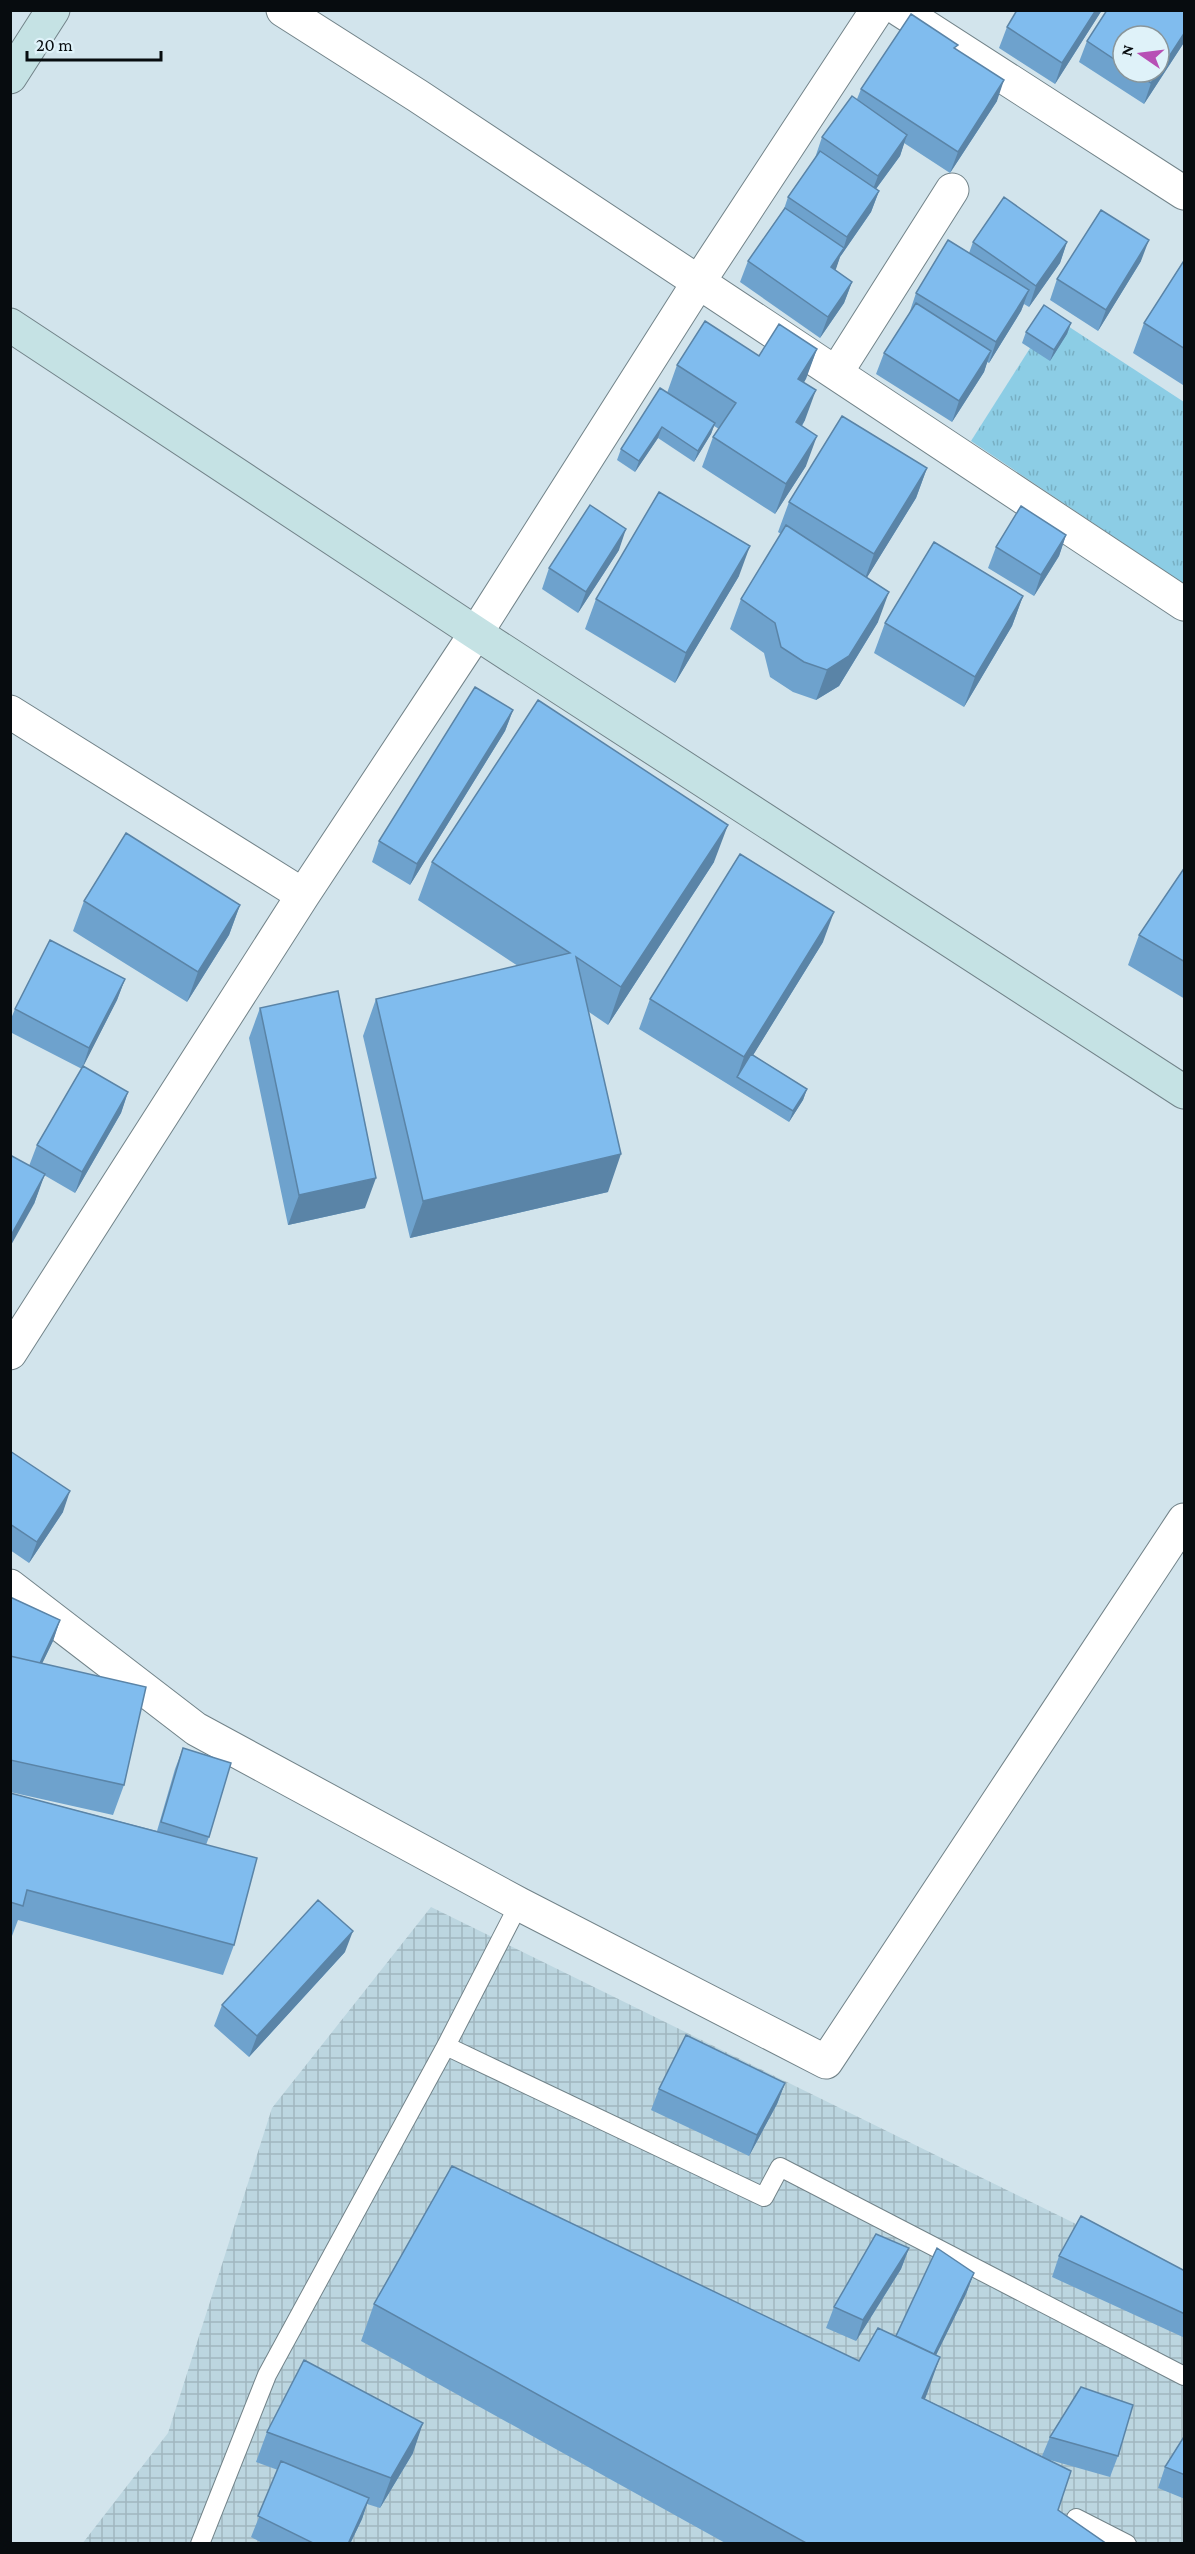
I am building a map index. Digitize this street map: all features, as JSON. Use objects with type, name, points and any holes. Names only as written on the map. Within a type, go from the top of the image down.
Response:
[{"type":"street","points":[[10,77],[53,10]]},
{"type":"street","points":[[283,10],[418,96],[1185,604]]},
{"type":"street","points":[[10,1353],[303,894],[476,633],[698,283],[877,10]]},
{"type":"street","points":[[900,10],[1185,193]]},
{"type":"street","points":[[836,373],[952,190]]},
{"type":"street","points":[[10,325],[476,633],[1185,1092]]},
{"type":"street","points":[[10,712],[303,894]]},
{"type":"street","points":[[10,1586],[196,1729],[519,1904],[826,2062],[1185,1520]]},
{"type":"lane","points":[[200,2544],[267,2375],[446,2046],[519,1904]]},
{"type":"lane","points":[[446,2046],[764,2197],[780,2167],[1185,2376]]},
{"type":"lane","points":[[1076,2518],[1127,2544]]},
{"type":"shaded area","points":[[431,1907],[1184,2277],[1184,2543],[82,2544],[168,2433],[272,2108]]},
{"type":"green space","points":[[1051,315],[1184,402],[1184,584],[971,441]]},
{"type":"building","points":[[1017,10],[1096,10],[1062,63],[1007,27]]},
{"type":"building","points":[[1107,10],[1185,10],[1185,32],[1171,54],[1171,24],[1111,24],[1111,57],[1087,41]]},
{"type":"building","points":[[911,14],[958,45],[954,48],[1004,80],[958,152],[861,89]]},
{"type":"building","points":[[852,96],[907,135],[878,176],[822,137]]},
{"type":"building","points":[[820,151],[879,191],[847,237],[788,197]]},
{"type":"building","points":[[1004,197],[1067,242],[1036,286],[973,242]]},
{"type":"building","points":[[785,208],[844,248],[831,267],[852,282],[828,317],[748,261]]},
{"type":"building","points":[[1101,210],[1149,240],[1106,310],[1057,279]]},
{"type":"building","points":[[948,240],[1029,290],[996,342],[916,293]]},
{"type":"building","points":[[1185,259],[1185,349],[1144,323]]},
{"type":"building","points":[[916,303],[991,351],[959,401],[884,353]]},
{"type":"building","points":[[1044,305],[1071,323],[1054,350],[1026,332]]},
{"type":"building","points":[[705,321],[759,356],[779,324],[817,349],[798,379],[816,390],[796,422],[817,436],[786,484],[713,437],[736,403],[677,365]]},
{"type":"building","points":[[660,388],[715,423],[698,451],[662,427],[639,461],[621,449]]},
{"type":"building","points":[[842,416],[927,468],[874,554],[789,502]]},
{"type":"building","points":[[659,492],[750,546],[686,653],[596,599]]},
{"type":"building","points":[[590,505],[626,529],[586,592],[549,568]]},
{"type":"building","points":[[1021,506],[1066,535],[1041,575],[996,547]]},
{"type":"building","points":[[786,525],[889,592],[849,656],[827,670],[804,662],[781,647],[775,623],[741,599]]},
{"type":"building","points":[[934,542],[1023,596],[975,677],[885,623]]},
{"type":"building","points":[[475,687],[513,710],[417,864],[379,841]]},
{"type":"building","points":[[538,700],[728,825],[621,987],[576,957],[621,1154],[423,1201],[376,999],[570,953],[432,862]]},
{"type":"building","points":[[126,833],[240,905],[198,972],[84,901]]},
{"type":"building","points":[[740,854],[834,912],[744,1057],[650,999]]},
{"type":"building","points":[[1185,867],[1185,962],[1139,935]]},
{"type":"building","points":[[50,940],[125,979],[89,1048],[15,1009]]},
{"type":"building","points":[[338,991],[376,1178],[299,1195],[260,1008]]},
{"type":"building","points":[[751,1054],[807,1089],[793,1111],[737,1077]]},
{"type":"building","points":[[83,1066],[128,1092],[82,1172],[37,1145]]},
{"type":"building","points":[[10,1155],[45,1174],[10,1237]]},
{"type":"building","points":[[10,1451],[70,1491],[37,1542],[10,1524]]},
{"type":"building","points":[[10,1597],[60,1620],[40,1663],[10,1656]]},
{"type":"building","points":[[10,1656],[146,1687],[124,1785],[10,1760]]},
{"type":"building","points":[[183,1748],[231,1763],[209,1837],[161,1822]]},
{"type":"building","points":[[10,1793],[257,1858],[234,1945],[27,1890],[23,1906],[10,1902]]},
{"type":"building","points":[[318,1900],[353,1931],[257,2036],[222,2005]]},
{"type":"building","points":[[686,2035],[785,2083],[757,2135],[659,2089]]},
{"type":"building","points":[[452,2166],[859,2361],[878,2328],[940,2357],[922,2398],[1071,2471],[1058,2510],[1107,2544],[808,2544],[374,2304]]},
{"type":"building","points":[[1081,2216],[1185,2271],[1185,2314],[1059,2256]]},
{"type":"building","points":[[876,2234],[909,2248],[863,2320],[834,2307]]},
{"type":"building","points":[[937,2248],[974,2273],[934,2354],[896,2336]]},
{"type":"building","points":[[304,2360],[423,2423],[391,2478],[267,2432]]},
{"type":"building","points":[[1081,2387],[1133,2405],[1118,2456],[1050,2437]]},
{"type":"building","points":[[1185,2435],[1185,2475],[1165,2467]]},
{"type":"building","points":[[281,2461],[369,2498],[348,2544],[315,2544],[258,2516]]}]
